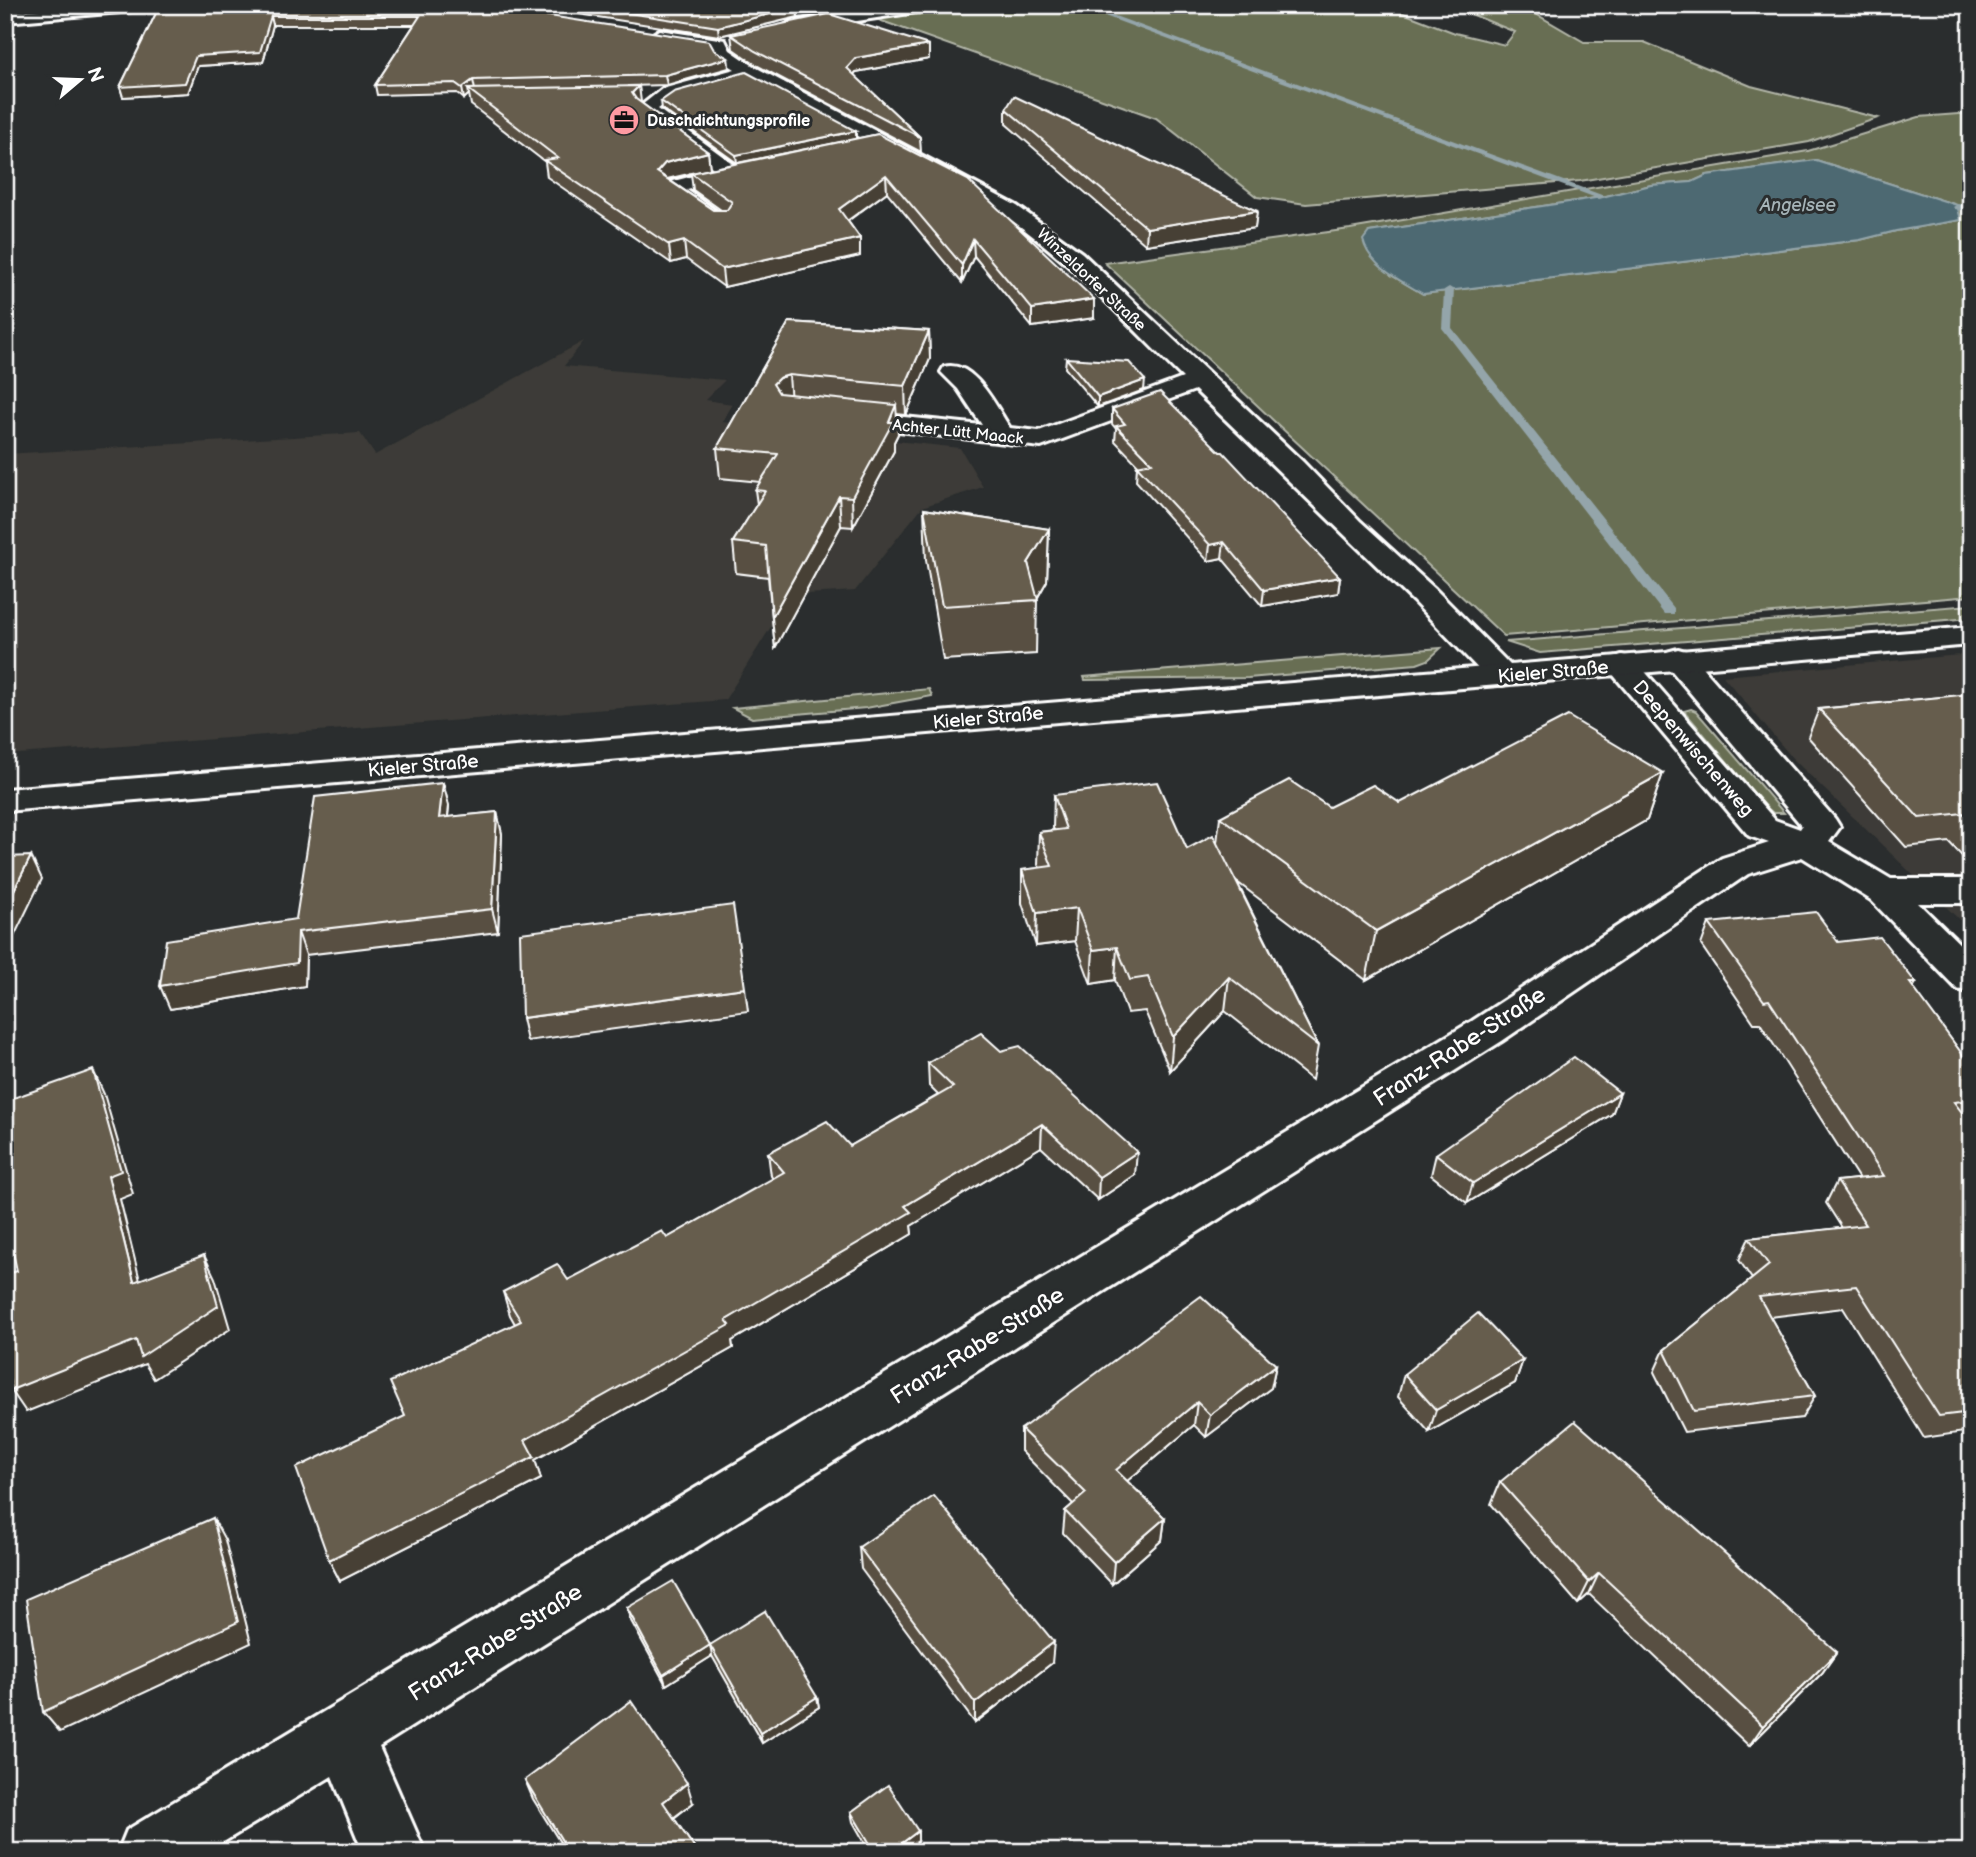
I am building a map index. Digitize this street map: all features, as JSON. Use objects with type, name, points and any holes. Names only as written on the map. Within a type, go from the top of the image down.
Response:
[{"type":"street","points":[[5,17],[67,8],[144,5]]},
{"type":"street","points":[[776,29],[929,5]]},
{"type":"street","name":"Winzeldorfer Straße","points":[[634,32],[729,41],[722,53],[749,71],[1010,210],[1040,230],[1074,258],[1293,468],[1502,675]]},
{"type":"street","points":[[641,93],[668,93],[749,71]]},
{"type":"street","points":[[668,93],[646,109],[733,172]]},
{"type":"street","points":[[853,147],[880,142]]},
{"type":"street","points":[[722,220],[672,189],[786,161]]},
{"type":"street","points":[[953,372],[967,384],[1002,435]]},
{"type":"street","name":"Achter Lütt Maack","points":[[818,417],[1041,439],[1199,380]]},
{"type":"street","name":"Kieler Straße","points":[[5,800],[1971,636]]},
{"type":"street","points":[[1678,659],[1822,827],[1806,844]]},
{"type":"street","name":"Deepenwischenweg","points":[[1622,665],[1762,828],[1806,844],[1884,891],[1971,979]]},
{"type":"street","name":"Franz-Rabe-Straße","points":[[149,1852],[344,1735],[1487,1031],[1735,866],[1806,844]]},
{"type":"street","points":[[1884,891],[1971,891]]},
{"type":"street","points":[[344,1735],[394,1852]]},
{"type":"shaded area","points":[[584,341],[564,366],[725,380],[705,400],[733,404],[722,422],[960,448],[983,487],[922,507],[855,591],[791,595],[725,700],[5,755],[5,454],[360,433],[375,455]]},
{"type":"shaded area","points":[[1971,654],[1971,931],[1794,760],[1723,676]]},
{"type":"green space","points":[[992,5],[1412,5],[1390,8],[1455,33],[1505,45],[1515,32],[1449,5],[1515,5],[1584,42],[1644,42],[1751,86],[1878,118],[1809,142],[1580,181],[1306,204],[1257,197],[1156,118],[876,19]]},
{"type":"green space","points":[[1971,113],[1971,596],[1504,636],[1105,263],[1350,229],[1808,151],[1919,117]],"holes":[[[1816,160],[1957,205],[1961,220],[1860,240],[1423,294],[1391,275],[1369,232],[1602,197],[1651,185],[1692,182],[1707,175]]]},
{"type":"green space","points":[[1971,605],[1971,618],[1540,653],[1506,642]]},
{"type":"green space","points":[[1441,648],[1428,660],[1417,664],[1248,678],[1085,680],[1084,677]]},
{"type":"green space","points":[[929,689],[932,696],[866,708],[752,718],[733,708]]},
{"type":"green space","points":[[1684,711],[1696,711],[1784,813],[1773,813],[1764,805]]},
{"type":"water","name":"Angelsee","points":[[1816,160],[1957,205],[1961,220],[1860,240],[1423,294],[1379,265],[1366,249],[1363,240],[1369,232],[1602,197],[1651,185],[1692,182],[1707,175]]},
{"type":"building","points":[[160,5],[480,5],[709,41],[714,50],[728,58],[665,75],[473,80],[462,88],[455,83],[375,85],[420,16],[271,16],[260,52],[196,56],[185,83],[120,87]]},
{"type":"building","points":[[578,5],[791,5],[797,7],[718,27]]},
{"type":"building","points":[[829,14],[929,45],[856,58],[847,68],[920,137],[755,51],[731,35]]},
{"type":"building","points":[[746,72],[856,131],[736,155],[661,101],[674,92]]},
{"type":"building","points":[[639,86],[632,93],[636,99],[708,152],[665,163],[657,172],[713,210],[727,210],[732,202],[691,173],[878,134],[968,180],[1094,299],[1032,309],[973,239],[962,265],[886,175],[839,209],[860,238],[722,269],[684,241],[669,245],[544,160],[558,158],[468,89]]},
{"type":"building","points":[[1014,96],[1257,211],[1147,228],[1006,109]]},
{"type":"building","points":[[789,322],[929,331],[905,386],[789,375],[779,378],[773,384],[779,393],[896,405],[889,422],[893,422],[852,497],[839,496],[772,617],[766,546],[733,542],[765,491],[755,490],[778,454],[717,448]]},
{"type":"building","points":[[1066,358],[1129,362],[1145,380],[1098,397]]},
{"type":"building","points":[[1160,392],[1223,452],[1340,577],[1264,590],[1224,542],[1210,545],[1137,466],[1152,463],[1116,426],[1125,424],[1112,409]]},
{"type":"building","points":[[924,509],[1049,529],[1028,563],[1038,600],[942,606]]},
{"type":"building","points":[[1971,694],[1971,821],[1963,813],[1919,818],[1819,709]]},
{"type":"building","points":[[1568,716],[1663,773],[1376,931],[1220,817],[1289,780],[1329,807],[1373,785],[1400,803]]},
{"type":"building","points":[[1157,782],[1187,849],[1213,835],[1318,1046],[1229,977],[1173,1037],[1148,977],[1130,980],[1117,947],[1093,950],[1077,908],[1037,913],[1022,870],[1052,866],[1039,832],[1066,829],[1054,795]]},
{"type":"building","points":[[443,783],[439,818],[497,812],[492,909],[298,932],[297,963],[160,986],[166,940],[296,919],[315,797]]},
{"type":"building","points":[[31,856],[5,908],[5,857]]},
{"type":"building","points":[[733,905],[745,988],[522,1018],[520,933]]},
{"type":"building","points":[[1816,912],[1838,942],[1880,937],[1916,983],[1910,983],[1971,1066],[1971,1100],[1954,1102],[1971,1124],[1971,1412],[1939,1416],[1856,1286],[1759,1297],[1815,1396],[1694,1411],[1664,1350],[1769,1265],[1749,1238],[1866,1225],[1837,1181],[1884,1176],[1769,1000],[1764,1001],[1709,923]]},
{"type":"building","points":[[981,1033],[1001,1051],[1020,1046],[1137,1152],[1099,1177],[1042,1124],[905,1206],[911,1212],[726,1320],[730,1325],[525,1440],[534,1457],[329,1560],[296,1468],[405,1416],[390,1382],[521,1321],[503,1292],[557,1264],[568,1280],[662,1231],[667,1238],[784,1172],[768,1153],[827,1121],[850,1146],[953,1087],[928,1063]]},
{"type":"building","points":[[1574,1057],[1620,1093],[1473,1183],[1436,1154]]},
{"type":"building","points":[[93,1070],[121,1171],[108,1176],[134,1282],[204,1255],[218,1306],[141,1357],[136,1340],[11,1390],[5,1356],[5,1275],[17,1271],[5,1214],[5,1101]]},
{"type":"building","points":[[1201,1296],[1276,1365],[1210,1415],[1197,1402],[1116,1470],[1165,1518],[1114,1562],[1065,1511],[1086,1493],[1021,1429]]},
{"type":"building","points":[[1478,1313],[1523,1360],[1436,1410],[1404,1374]]},
{"type":"building","points":[[1575,1421],[1837,1652],[1763,1726],[1599,1573],[1589,1582],[1500,1482]]},
{"type":"building","points":[[934,1496],[1054,1642],[975,1703],[859,1547]]},
{"type":"building","points":[[213,1518],[238,1622],[43,1712],[26,1599]]},
{"type":"building","points":[[673,1581],[710,1645],[663,1675],[627,1608]]},
{"type":"building","points":[[765,1611],[817,1697],[760,1733],[710,1645]]},
{"type":"building","points":[[631,1701],[687,1783],[663,1802],[697,1852],[569,1852],[525,1780]]},
{"type":"building","points":[[888,1785],[918,1831],[890,1852],[875,1852],[851,1812]]},
{"type":"waterway","points":[[1078,5],[1602,197]]},
{"type":"waterway","points":[[1958,207],[1971,209]]},
{"type":"waterway","points":[[1449,290],[1447,328],[1669,611]]},
{"type":"place","name":"Duschdichtungsprofile","points":[[624,120]]}]
